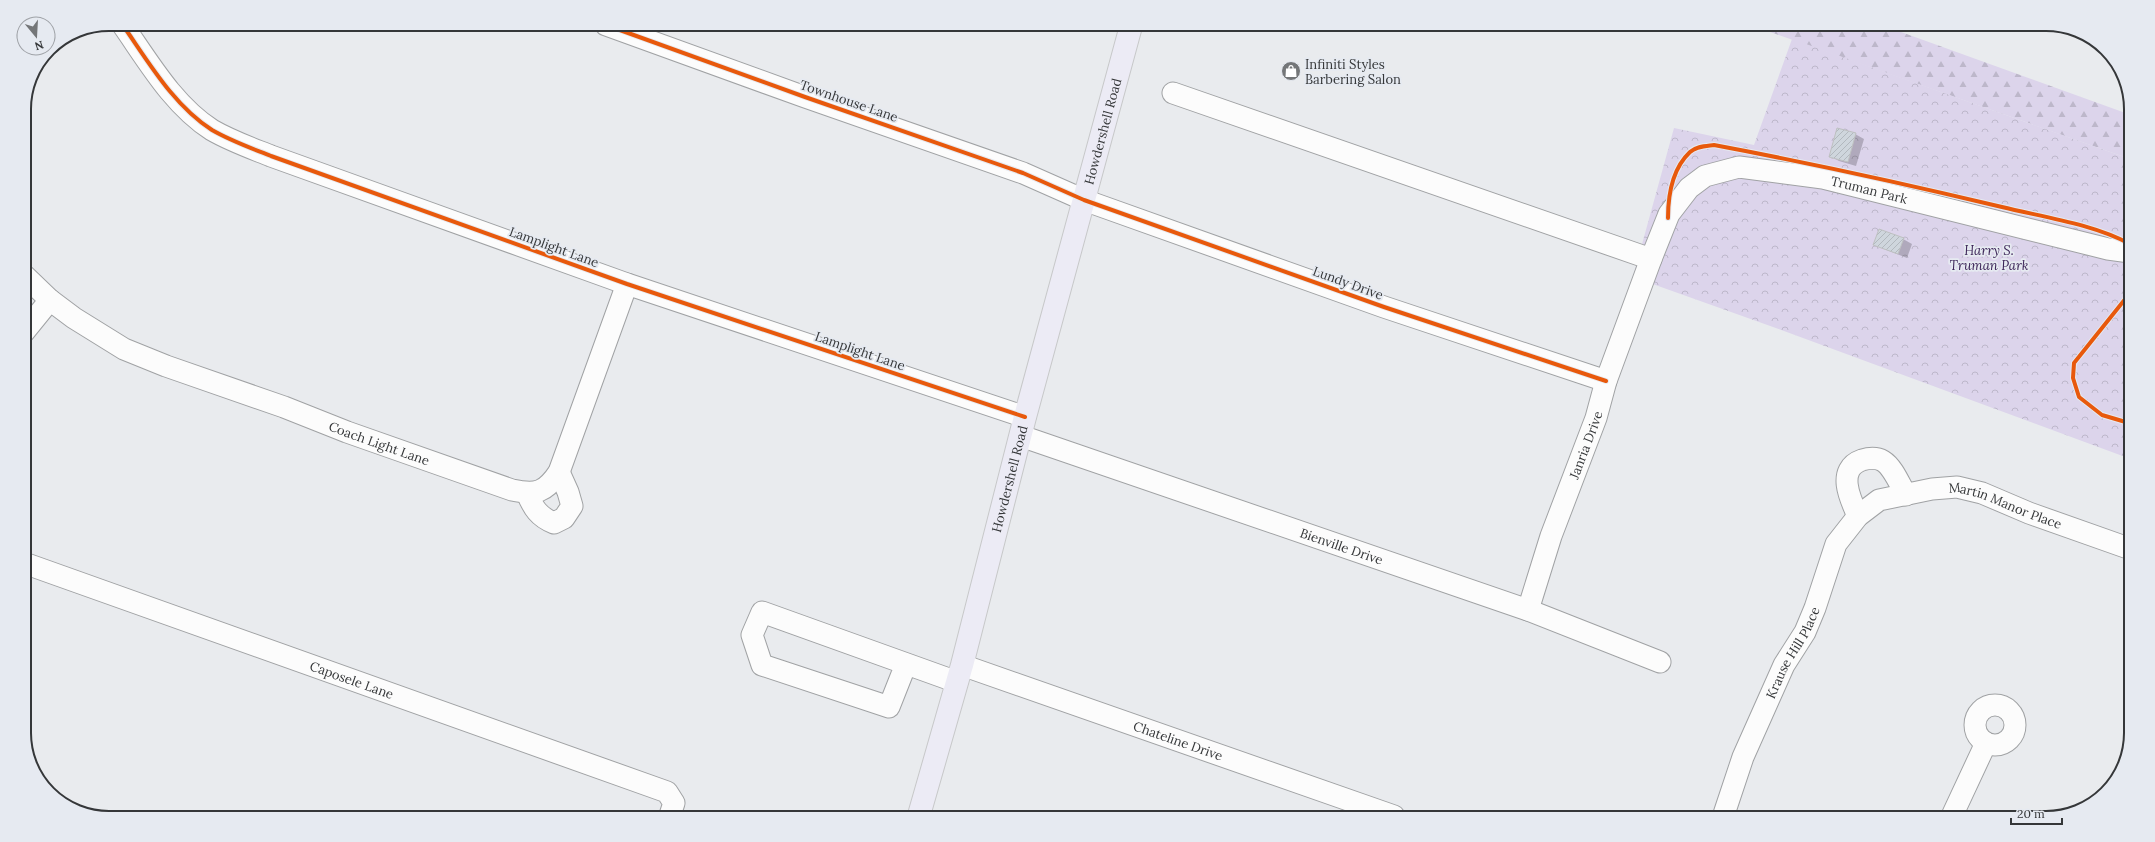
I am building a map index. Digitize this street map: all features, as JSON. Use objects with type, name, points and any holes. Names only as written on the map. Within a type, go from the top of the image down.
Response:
[{"type":"main road","name":"Howdershell Road","points":[[920,811],[960,674],[1023,426],[1130,31]]},
{"type":"street","name":"Lamplight Lane","points":[[127,31],[166,87],[183,106],[197,119],[230,140],[1023,426]]},
{"type":"street","name":"Townhouse Lane","points":[[623,31],[805,97],[1023,172],[1084,200]]},
{"type":"street","points":[[1173,93],[1651,259]]},
{"type":"street","name":"Truman Park","points":[[1643,281],[1669,214],[1689,188],[1705,176],[1739,167],[1823,178],[2108,249],[2124,251]]},
{"type":"street","name":"Lundy Drive","points":[[1084,200],[1384,307],[1606,381]]},
{"type":"street","name":"Janria Drive","points":[[1528,610],[1551,536],[1596,418],[1606,381],[1643,281]]},
{"type":"street","name":"Coach Light Lane","points":[[31,282],[50,300],[74,318],[124,350],[284,407],[347,432],[512,490],[527,493]]},
{"type":"street","points":[[559,472],[568,492],[572,506],[564,518],[554,522],[544,519],[533,508],[527,493],[539,491],[550,485],[559,472],[626,284]]},
{"type":"street","points":[[31,323],[50,300]]},
{"type":"street","name":"Bienville Drive","points":[[1023,426],[1528,610],[1660,662]]},
{"type":"street","points":[[1858,516],[1846,487],[1848,472],[1855,463],[1871,457],[1883,461],[1906,495]]},
{"type":"street","name":"Martin Manor Place","points":[[1879,500],[1932,488],[1957,487],[1982,493],[2030,513],[2124,547]]},
{"type":"street","name":"Krause Hill Place","points":[[1725,811],[1742,757],[1784,665],[1805,632],[1815,608],[1836,544],[1858,516],[1879,500]]},
{"type":"street","name":"Caposele Lane","points":[[31,565],[667,792],[672,809]]},
{"type":"street","name":"Chateline Drive","points":[[906,664],[888,707],[762,665],[752,635],[762,612],[906,664],[960,674],[1379,811]]},
{"type":"street","points":[[1954,811],[1986,743]]},
{"type":"green space","points":[[1767,31],[1898,31],[2124,112],[2124,157]]},
{"type":"green space","name":"Harry S. Truman Park","points":[[1792,39],[2124,157],[2124,457],[1633,277],[1674,128],[1754,145]]},
{"type":"building","points":[[1837,128],[1856,133],[1848,162],[1829,157]]},
{"type":"building","points":[[1879,229],[1904,238],[1898,254],[1873,245]]},
{"type":"cycle path","points":[[127,31],[162,82],[185,108],[212,130],[234,141],[271,156],[627,284],[1025,417]]},
{"type":"cycle path","points":[[623,31],[805,97],[1023,173],[1084,200],[1384,307],[1606,381]]},
{"type":"cycle path","points":[[1668,218],[1670,192],[1679,166],[1692,150],[1714,145],[1858,174],[2068,222],[2100,231],[2124,241]]},
{"type":"cycle path","points":[[2124,300],[2074,363],[2073,378],[2079,397],[2102,415],[2124,422]]},
{"type":"place","name":"Infiniti Styles Barbering Salon","points":[[1291,71]]}]
